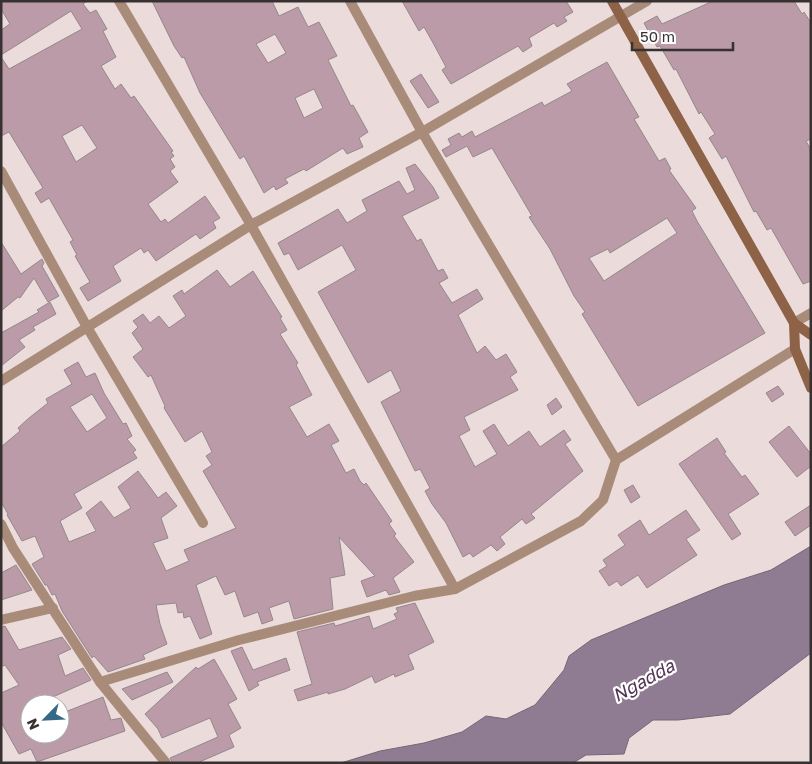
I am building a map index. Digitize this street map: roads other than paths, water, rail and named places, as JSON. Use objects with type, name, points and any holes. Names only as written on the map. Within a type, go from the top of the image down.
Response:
[{"type":"main road","points":[[612,1],[794,323],[811,336]]},
{"type":"main road","points":[[794,323],[795,349],[811,388]]},
{"type":"street","points":[[119,1],[251,225],[456,589]]},
{"type":"street","points":[[350,1],[422,132],[616,460]]},
{"type":"street","points":[[1,381],[251,225],[422,132],[647,1]]},
{"type":"street","points":[[1,171],[87,327],[203,523]]},
{"type":"street","points":[[794,323],[811,313]]},
{"type":"street","points":[[100,682],[240,640],[414,596],[456,589],[580,521],[603,500],[616,460],[795,349]]},
{"type":"street","points":[[1,524],[13,548],[100,682],[166,763]]},
{"type":"street","points":[[1,620],[53,608]]},
{"type":"water","name":"Ngadda","points":[[811,546],[811,653],[730,714],[678,720],[653,720],[629,738],[624,754],[586,755],[573,763],[341,763],[380,751],[424,743],[462,732],[486,716],[506,719],[535,705],[564,670],[569,656],[591,640],[724,585],[771,570]]}]
